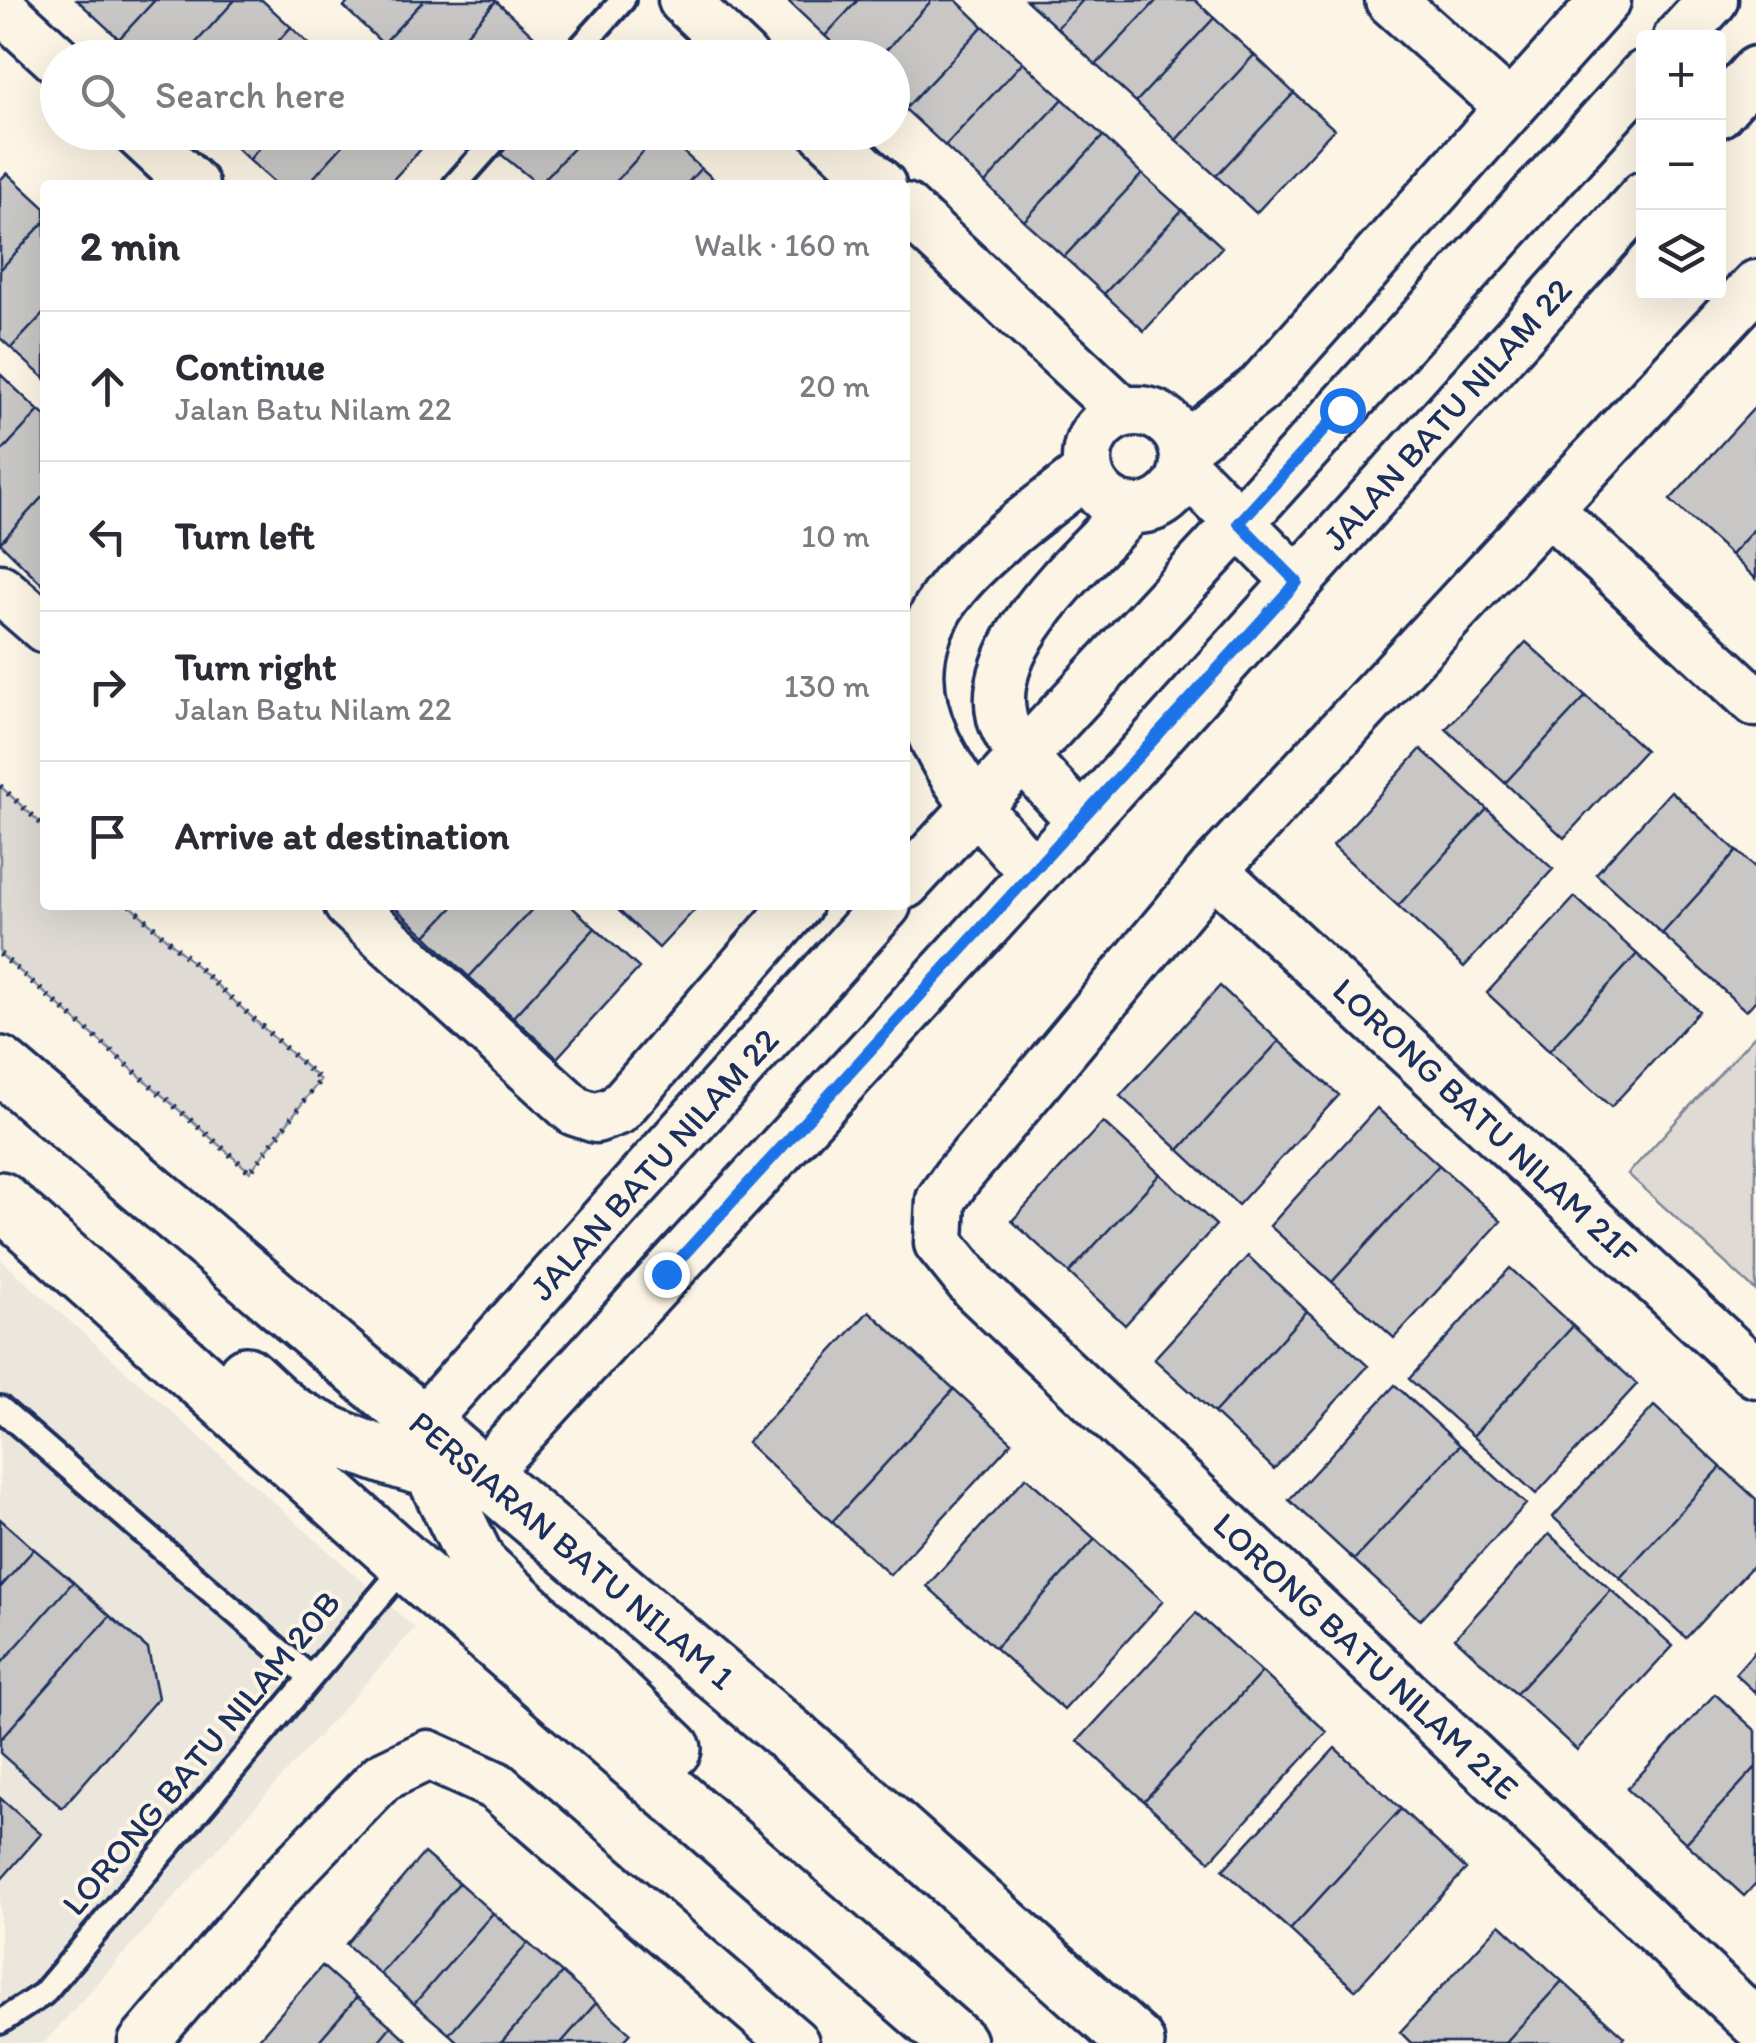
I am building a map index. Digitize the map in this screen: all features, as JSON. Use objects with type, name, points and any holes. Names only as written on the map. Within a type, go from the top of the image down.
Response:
[{"type":"main road","name":"PERSIARAN BATU NILAM 1","points":[[0,1066],[446,1456],[806,1750],[1136,2043]]},
{"type":"main road","points":[[0,1181],[42,1200],[292,1415],[446,1456],[478,1564],[737,1810],[790,1899]]},
{"type":"main road","points":[[0,1200],[407,1564],[958,2043]]},
{"type":"street","points":[[682,0],[725,40]]},
{"type":"street","points":[[1390,0],[1508,105]]},
{"type":"street","points":[[1297,582],[1239,523],[1184,458],[1171,425],[1148,412],[1123,412],[1092,434],[1088,471],[1102,497],[1129,510],[1154,506],[1175,491],[1184,458],[1260,388],[1508,105],[1606,0]]},
{"type":"street","points":[[1685,30],[1713,0]]},
{"type":"street","points":[[0,7],[40,44]]},
{"type":"street","points":[[1726,104],[1756,71]]},
{"type":"street","points":[[910,878],[1239,523],[1636,84]]},
{"type":"street","points":[[156,150],[189,180]]},
{"type":"street","points":[[843,150],[875,180]]},
{"type":"street","name":"JALAN BATU NILAM 22","points":[[446,1456],[1034,873],[1636,205]]},
{"type":"street","points":[[910,213],[1123,412]]},
{"type":"street","name":"LORONG BATU NILAM 21E","points":[[1756,284],[1213,870],[941,1200],[938,1243],[976,1289],[1756,2024]]},
{"type":"street","points":[[1034,873],[974,806],[934,742],[920,710],[920,653],[946,597],[1005,538],[1088,471]]},
{"type":"street","points":[[1082,822],[1023,753],[1002,721],[999,680],[1018,635],[1129,510]]},
{"type":"street","points":[[1549,510],[1756,702]]},
{"type":"street","points":[[0,589],[40,624]]},
{"type":"street","name":"LORONG BATU NILAM 21F","points":[[1213,870],[1756,1373]]},
{"type":"street","points":[[354,910],[575,1112],[596,1118],[618,1110],[792,910]]},
{"type":"street","name":"JALAN BATU NILAM 22","points":[[446,1456],[882,910]]},
{"type":"street","points":[[143,2043],[276,1887],[382,1777],[428,1754],[496,1786],[794,2043]]},
{"type":"lane","points":[[587,40],[623,0]]},
{"type":"lane","points":[[459,180],[486,150]]},
{"type":"lane","points":[[0,1408],[310,1677]]},
{"type":"lane","name":"LORONG BATU NILAM 20B","points":[[0,2022],[43,1994],[407,1564]]},
{"type":"path","points":[[0,786],[40,822]]},
{"type":"path","points":[[0,954],[250,1172],[320,1080],[135,910]]},
{"type":"shaded area","points":[[0,786],[40,822],[40,910],[135,910],[320,1080],[250,1172],[0,954]]},
{"type":"shaded area","points":[[1756,1034],[1756,1291],[1628,1174]]},
{"type":"shaded area","points":[[0,1259],[415,1628],[44,2043],[0,2043]]},
{"type":"building","points":[[77,0],[155,0],[119,39]]},
{"type":"building","points":[[155,0],[235,0],[198,40],[119,39]]},
{"type":"building","points":[[235,0],[262,0],[291,27],[279,40],[198,40]]},
{"type":"building","points":[[350,0],[424,0],[387,40],[379,40],[344,7]]},
{"type":"building","points":[[424,0],[496,1],[461,40],[387,40]]},
{"type":"building","points":[[787,0],[858,0],[825,36]]},
{"type":"building","points":[[858,0],[932,0],[895,40],[829,40],[825,36]]},
{"type":"building","points":[[932,0],[956,0],[983,26],[910,104],[910,40],[895,40]]},
{"type":"building","points":[[1026,0],[1083,0],[1057,28]]},
{"type":"building","points":[[1083,0],[1157,0],[1096,65],[1057,28]]},
{"type":"building","points":[[1157,0],[1195,0],[1214,18],[1136,102],[1096,65]]},
{"type":"building","points":[[496,1],[536,38],[534,40],[461,40]]},
{"type":"building","points":[[1214,18],[1254,55],[1176,140],[1136,102]]},
{"type":"building","points":[[983,26],[1023,62],[945,146],[910,114],[910,104]]},
{"type":"building","points":[[291,27],[305,40],[279,40]]},
{"type":"building","points":[[1254,55],[1294,93],[1216,176],[1176,140]]},
{"type":"building","points":[[1023,62],[1063,99],[985,183],[945,146]]},
{"type":"building","points":[[1294,93],[1334,129],[1256,213],[1216,176]]},
{"type":"building","points":[[1063,99],[1103,136],[1024,221],[985,183]]},
{"type":"building","points":[[1103,136],[1142,174],[1064,257],[1024,221]]},
{"type":"building","points":[[239,150],[258,150],[249,160]]},
{"type":"building","points":[[258,150],[339,150],[312,180],[271,180],[249,160]]},
{"type":"building","points":[[339,150],[420,150],[393,180],[312,180]]},
{"type":"building","points":[[571,150],[544,180],[533,180],[498,152]]},
{"type":"building","points":[[571,150],[645,150],[618,180],[544,180]]},
{"type":"building","points":[[645,150],[681,150],[701,168],[690,180],[618,180]]},
{"type":"building","points":[[701,168],[714,180],[690,180]]},
{"type":"building","points":[[7,173],[40,203],[40,226],[0,270],[0,180]]},
{"type":"building","points":[[1142,174],[1182,210],[1104,294],[1064,257]]},
{"type":"building","points":[[1182,210],[1222,247],[1144,331],[1104,294]]},
{"type":"building","points":[[40,226],[40,317],[11,348],[0,338],[0,270]]},
{"type":"building","points":[[40,317],[40,374],[11,348]]},
{"type":"building","points":[[0,374],[39,411],[0,453]]},
{"type":"building","points":[[1756,406],[1756,527],[1731,555],[1670,500]]},
{"type":"building","points":[[40,412],[40,499],[0,543],[0,453]]},
{"type":"building","points":[[40,499],[40,582],[0,543]]},
{"type":"building","points":[[1756,527],[1756,579],[1731,555]]},
{"type":"building","points":[[1526,642],[1586,696],[1505,783],[1446,729]]},
{"type":"building","points":[[1586,696],[1645,750],[1564,838],[1505,783]]},
{"type":"building","points":[[1421,749],[1487,809],[1398,906],[1333,846]]},
{"type":"building","points":[[1671,791],[1737,851],[1662,934],[1596,874]]},
{"type":"building","points":[[1487,809],[1553,869],[1464,967],[1398,906]]},
{"type":"building","points":[[1737,851],[1756,868],[1756,1000],[1746,1011],[1662,934]]},
{"type":"building","points":[[1575,897],[1637,954],[1549,1051],[1487,993]]},
{"type":"building","points":[[397,910],[450,910],[426,936]]},
{"type":"building","points":[[450,910],[531,910],[469,977],[426,936]]},
{"type":"building","points":[[531,910],[575,910],[595,928],[513,1017],[469,977]]},
{"type":"building","points":[[618,910],[694,910],[659,948]]},
{"type":"building","points":[[595,928],[639,968],[557,1058],[513,1017]]},
{"type":"building","points":[[1637,954],[1699,1011],[1611,1107],[1549,1051]]},
{"type":"building","points":[[1220,986],[1279,1041],[1179,1150],[1120,1096]]},
{"type":"building","points":[[1279,1041],[1339,1095],[1238,1205],[1179,1150]]},
{"type":"building","points":[[1377,1108],[1439,1165],[1332,1282],[1270,1226]]},
{"type":"building","points":[[1103,1122],[1160,1174],[1069,1273],[1012,1221]]},
{"type":"building","points":[[1439,1165],[1501,1221],[1394,1338],[1332,1282]]},
{"type":"building","points":[[1160,1174],[1216,1225],[1125,1325],[1069,1273]]},
{"type":"building","points":[[1248,1256],[1307,1311],[1214,1413],[1154,1359]]},
{"type":"building","points":[[1510,1268],[1573,1326],[1473,1436],[1409,1379]]},
{"type":"building","points":[[869,1311],[954,1389],[832,1522],[747,1443]]},
{"type":"building","points":[[1307,1311],[1368,1366],[1274,1469],[1214,1413]]},
{"type":"building","points":[[1573,1326],[1637,1384],[1536,1494],[1473,1436]]},
{"type":"building","points":[[1395,1385],[1460,1445],[1354,1560],[1289,1500]]},
{"type":"building","points":[[954,1389],[1012,1442],[890,1575],[832,1522]]},
{"type":"building","points":[[1654,1406],[1721,1467],[1620,1578],[1553,1517]]},
{"type":"building","points":[[1460,1445],[1526,1504],[1420,1620],[1354,1560]]},
{"type":"building","points":[[1721,1467],[1756,1499],[1756,1562],[1686,1638],[1620,1578]]},
{"type":"building","points":[[1026,1477],[1095,1539],[995,1648],[927,1586]]},
{"type":"building","points":[[0,1519],[34,1549],[0,1588]]},
{"type":"building","points":[[1549,1534],[1611,1590],[1516,1694],[1455,1638]]},
{"type":"building","points":[[1095,1539],[1163,1601],[1064,1710],[995,1648]]},
{"type":"building","points":[[34,1549],[73,1582],[0,1665],[0,1588]]},
{"type":"building","points":[[73,1582],[110,1616],[0,1740],[0,1665]]},
{"type":"building","points":[[1611,1590],[1673,1646],[1577,1750],[1516,1694]]},
{"type":"building","points":[[1196,1613],[1262,1672],[1144,1801],[1078,1741]]},
{"type":"building","points":[[110,1616],[148,1649],[158,1698],[62,1808],[0,1753],[0,1740]]},
{"type":"building","points":[[1756,1650],[1756,1693],[1735,1674]]},
{"type":"building","points":[[1262,1672],[1327,1732],[1210,1861],[1144,1801]]},
{"type":"building","points":[[1715,1694],[1756,1731],[1756,1767],[1686,1843],[1627,1789]]},
{"type":"building","points":[[1335,1748],[1401,1809],[1290,1930],[1223,1870]]},
{"type":"building","points":[[1756,1767],[1756,1883],[1744,1896],[1686,1843]]},
{"type":"building","points":[[0,1798],[41,1834],[0,1881]]},
{"type":"building","points":[[1401,1809],[1466,1869],[1355,1990],[1290,1930]]},
{"type":"building","points":[[424,1853],[459,1883],[380,1974],[346,1944]]},
{"type":"building","points":[[459,1883],[493,1913],[414,2004],[380,1974]]},
{"type":"building","points":[[493,1913],[528,1943],[449,2034],[414,2004]]},
{"type":"building","points":[[1500,1924],[1562,1981],[1505,2043],[1411,2043],[1400,2032]]},
{"type":"building","points":[[528,1943],[562,1973],[501,2043],[459,2043],[449,2034]]},
{"type":"building","points":[[322,1966],[357,1997],[317,2043],[255,2043]]},
{"type":"building","points":[[562,1973],[596,2003],[561,2043],[501,2043]]},
{"type":"building","points":[[1562,1981],[1624,2037],[1619,2043],[1505,2043]]},
{"type":"building","points":[[357,1997],[391,2026],[377,2043],[317,2043]]},
{"type":"building","points":[[596,2003],[631,2033],[622,2043],[561,2043]]},
{"type":"building","points":[[391,2026],[410,2043],[377,2043]]},
{"type":"route","points":[[666,1274],[1297,582],[1239,523],[1342,410]]}]
